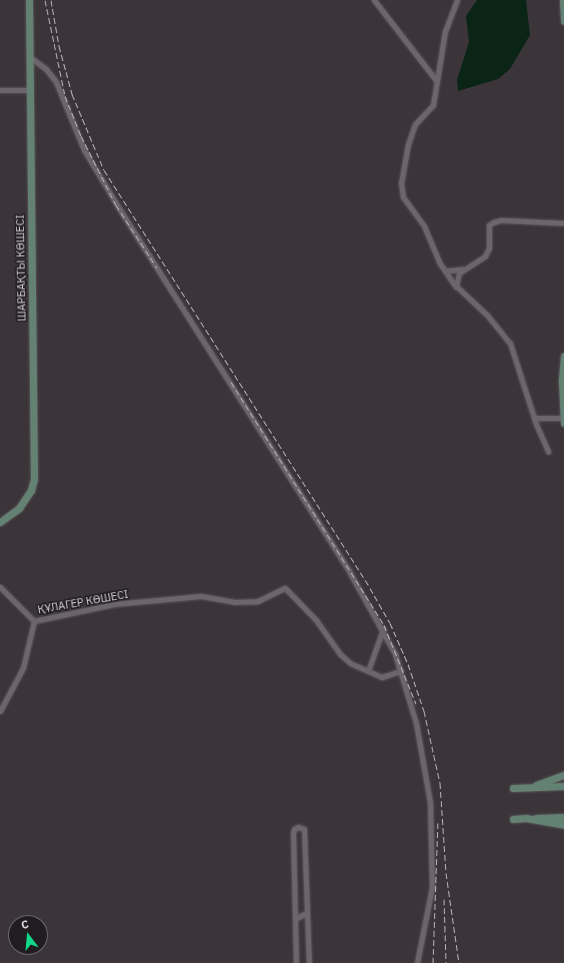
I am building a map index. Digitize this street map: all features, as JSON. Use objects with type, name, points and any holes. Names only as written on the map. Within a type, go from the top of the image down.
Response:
[{"type":"street","name":"ШАРБАҚТЫ КӨШЕСІ","points":[[0,522],[19,508],[31,490],[34,479],[29,0]]},
{"type":"street","points":[[374,0],[435,79]]},
{"type":"street","points":[[457,0],[445,32],[435,79],[433,105],[415,124],[403,164],[401,184],[403,197],[424,226],[445,272],[456,287],[487,315],[510,343],[534,418],[548,450]]},
{"type":"street","points":[[563,0],[564,21]]},
{"type":"street","points":[[30,57],[46,69],[56,82],[84,150],[120,210],[197,328],[383,629],[401,671],[410,697],[426,767],[433,836],[432,887],[417,963]]},
{"type":"street","points":[[0,90],[30,90]]},
{"type":"street","points":[[445,272],[463,268],[485,256],[490,248],[489,225],[494,222],[501,220],[564,223]]},
{"type":"street","points":[[456,287],[456,280],[463,268]]},
{"type":"street","points":[[564,356],[564,423]]},
{"type":"street","points":[[534,418],[564,418]]},
{"type":"street","name":"ҚҰЛАГЕР КӨШЕСІ","points":[[0,587],[34,621],[114,604],[184,599],[201,596],[234,602],[258,601],[285,588],[316,620],[347,661],[368,671]]},
{"type":"street","points":[[0,711],[23,668],[34,621]]},
{"type":"street","points":[[383,629],[368,671],[382,677],[401,671]]},
{"type":"street","points":[[530,787],[564,775]]},
{"type":"street","points":[[513,788],[564,786]]},
{"type":"street","points":[[513,819],[564,817]]},
{"type":"street","points":[[526,818],[564,825]]},
{"type":"street","points":[[296,963],[293,833],[294,829],[298,827],[304,830],[309,963]]},
{"type":"street","points":[[295,919],[306,913]]},
{"type":"shaded area","points":[[477,0],[526,0],[530,35],[510,69],[498,79],[458,91],[457,80],[469,42],[466,16]]},
{"type":"railway","points":[[45,0],[65,96],[81,136],[116,205],[157,268]]},
{"type":"railway","points":[[51,0],[59,46],[72,94],[104,170],[370,588],[390,623],[408,664],[424,711],[440,783],[446,873],[459,963]]},
{"type":"railway","points":[[231,382],[384,625],[416,704]]},
{"type":"railway","points":[[433,963],[438,823]]},
{"type":"railway","points":[[444,899],[446,963]]}]
